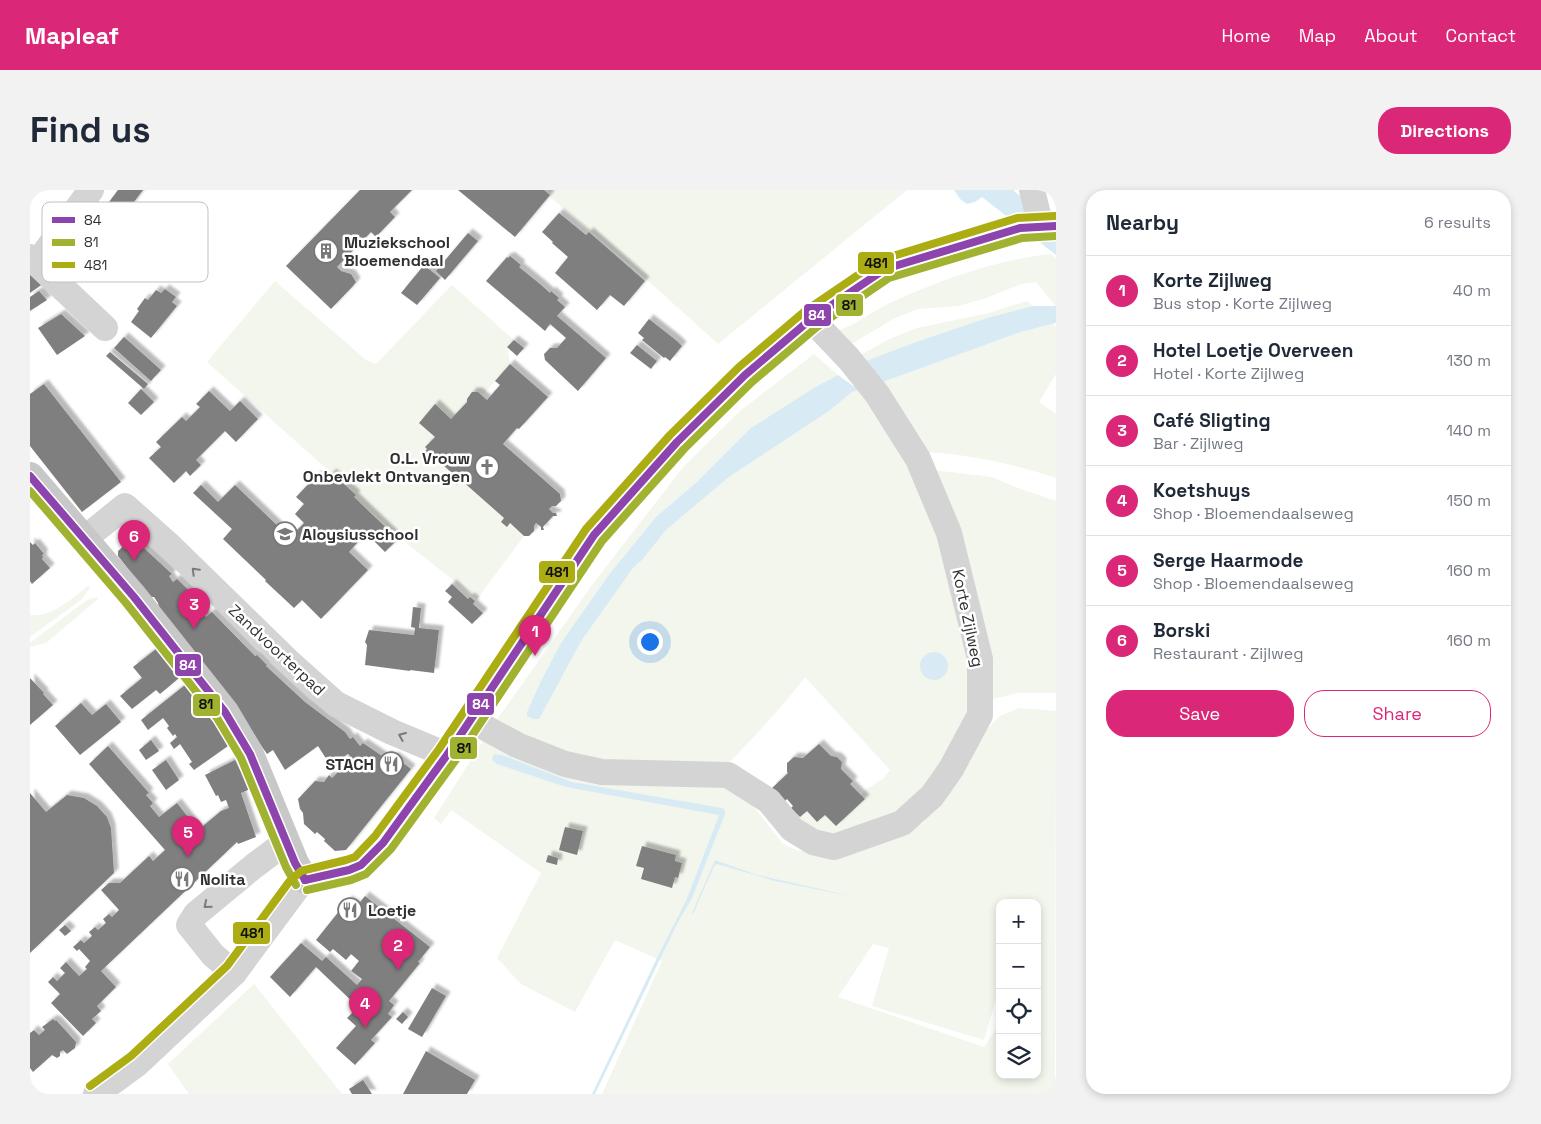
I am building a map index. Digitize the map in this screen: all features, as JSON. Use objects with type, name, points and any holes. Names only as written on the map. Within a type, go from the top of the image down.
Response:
[{"type":"main road","points":[[30,476],[134,597],[225,712],[250,754],[295,863],[305,880],[349,870],[361,865],[383,843],[448,755],[594,535],[677,442],[745,375],[811,319],[885,269],[1037,216]]},
{"type":"street","points":[[81,202],[91,190]]},
{"type":"street","points":[[33,260],[42,249]]},
{"type":"street","points":[[56,282],[105,328]]},
{"type":"street","name":"Korte Zijlweg","points":[[471,720],[517,745],[565,764],[602,772],[728,775],[768,801],[792,829],[813,842],[834,847],[902,823],[932,796],[951,769],[980,715],[980,659],[949,533],[918,460],[877,394],[849,359],[811,319]]},
{"type":"street","name":"Zandvoorterpad","points":[[84,539],[125,506],[149,526],[290,663],[336,704],[392,732],[448,755]]},
{"type":"street","points":[[234,973],[213,955],[189,925],[196,914],[286,842]]},
{"type":"street","points":[[96,1094],[137,1064],[234,973],[297,888],[305,880]]},
{"type":"shaded area","points":[[542,190],[907,190],[718,344],[644,277]]},
{"type":"shaded area","points":[[954,190],[1013,190],[1056,227],[1056,255],[982,197],[975,202],[967,204],[960,199]]},
{"type":"shaded area","points":[[1051,254],[1056,258],[1056,306],[1036,282],[1021,284],[986,298],[958,306],[918,309],[893,319],[850,345],[839,330],[890,303],[929,286],[989,266]]},
{"type":"shaded area","points":[[275,281],[366,360],[376,364],[452,285],[514,340],[507,347],[510,364],[482,396],[472,393],[467,402],[451,419],[435,405],[419,422],[435,437],[425,447],[427,449],[423,454],[431,461],[434,457],[452,473],[449,477],[457,484],[461,480],[524,536],[477,599],[410,546],[360,503],[354,497],[356,495],[207,362]]},
{"type":"shaded area","points":[[1027,301],[1033,306],[916,342],[863,362],[859,356],[889,339],[917,328],[989,313]]},
{"type":"shaded area","points":[[1033,306],[1056,306],[1056,323],[1021,332],[880,383],[863,362],[987,318]]},
{"type":"shaded area","points":[[1053,324],[1056,327],[1056,374],[1039,402],[1056,414],[1056,478],[1025,468],[993,461],[928,452],[880,383],[1021,332]]},
{"type":"shaded area","points":[[814,354],[838,375],[817,386],[699,480],[656,517],[611,572],[559,683],[582,640],[633,568],[643,559],[666,530],[729,477],[829,411],[852,392],[859,390],[883,416],[940,533],[965,615],[972,702],[933,779],[885,820],[826,836],[810,835],[793,812],[804,802],[838,816],[867,789],[884,778],[890,770],[805,677],[775,714],[720,772],[566,755],[494,724],[592,585],[684,466],[740,411]]},
{"type":"shaded area","points":[[838,375],[859,390],[852,392],[829,411],[729,477],[666,530],[643,559],[633,568],[582,640],[539,719],[527,716],[541,681],[561,643],[611,572],[656,517],[699,480],[751,428],[817,386]]},
{"type":"shaded area","points":[[933,470],[992,477],[1056,501],[1056,693],[1018,693],[993,699]]},
{"type":"shaded area","points":[[88,586],[90,588],[82,599],[30,637],[30,615],[38,615],[54,610]]},
{"type":"shaded area","points":[[97,597],[98,599],[46,643],[30,647],[30,643],[87,600]]},
{"type":"shaded area","points":[[934,652],[944,656],[948,666],[944,676],[934,680],[924,676],[920,666],[924,656]]},
{"type":"shaded area","points":[[1019,708],[1056,711],[1055,1094],[602,1094],[662,961],[615,940],[575,1012],[521,984],[497,958],[541,873],[451,810],[441,824],[434,818],[485,738],[722,785],[750,802],[783,844],[796,850],[815,853],[894,834],[922,824],[941,801],[984,732],[1000,716]]},
{"type":"shaded area","points":[[494,754],[502,755],[572,782],[725,810],[692,898],[677,924],[595,1094],[592,1094],[686,901],[719,815],[566,787],[497,764],[492,760]]},
{"type":"shaded area","points":[[715,860],[757,875],[860,898],[775,881],[717,864],[714,866],[693,914]]},
{"type":"shaded area","points":[[254,984],[342,1094],[189,1094],[168,1064]]},
{"type":"building","points":[[118,190],[143,190],[134,202],[109,202]]},
{"type":"building","name":"Muziekschool Bloemendaal","points":[[360,190],[412,190],[390,212],[395,217],[376,237],[371,232],[337,267],[341,271],[351,274],[356,282],[331,309],[286,266]]},
{"type":"building","points":[[458,190],[544,190],[550,195],[515,237]]},
{"type":"building","points":[[559,213],[586,235],[589,232],[645,281],[624,306],[610,295],[597,310],[555,273],[568,257],[542,232]]},
{"type":"building","points":[[468,233],[478,241],[445,280],[436,271]]},
{"type":"building","points":[[510,256],[521,265],[519,267],[550,293],[551,291],[559,298],[557,300],[565,307],[557,316],[606,358],[578,391],[545,360],[544,354],[550,348],[557,348],[566,338],[550,324],[545,331],[486,281]]},
{"type":"building","points":[[424,265],[440,278],[417,305],[401,293]]},
{"type":"building","points":[[30,271],[44,283],[30,293]]},
{"type":"building","points":[[165,289],[176,297],[172,302],[177,306],[151,338],[131,322],[145,298],[148,300],[156,290],[161,293]]},
{"type":"building","points":[[39,291],[47,300],[30,311],[30,297]]},
{"type":"building","points":[[61,314],[85,336],[57,355],[38,328]]},
{"type":"building","points":[[649,319],[682,346],[670,361],[642,340],[644,338],[638,333]]},
{"type":"building","points":[[124,337],[161,370],[151,381],[114,348]]},
{"type":"building","points":[[514,340],[524,348],[517,356],[507,347]]},
{"type":"building","points":[[637,345],[657,361],[651,369],[630,353]]},
{"type":"building","points":[[110,352],[148,384],[144,389],[106,356]]},
{"type":"building","name":"O.L. Vrouw Onbevlekt Ontvangen","points":[[510,364],[548,397],[503,444],[560,494],[561,501],[549,509],[556,513],[557,516],[553,516],[543,527],[544,530],[541,530],[541,527],[536,523],[534,531],[529,536],[524,536],[510,523],[507,527],[501,522],[504,518],[461,480],[457,485],[449,477],[452,473],[434,457],[431,461],[423,454],[427,449],[425,447],[435,437],[419,423],[435,404],[451,419],[467,402],[472,392],[478,392],[487,400],[500,385],[495,381]]},
{"type":"building","points":[[44,384],[121,482],[82,512],[30,446],[30,394]]},
{"type":"building","points":[[141,389],[154,402],[141,415],[128,403]]},
{"type":"building","points":[[209,391],[230,411],[240,401],[258,419],[236,442],[225,431],[196,460],[201,465],[190,476],[186,471],[174,483],[149,458],[161,447],[156,442],[182,417],[186,421],[200,407],[196,404]]},
{"type":"building","points":[[332,473],[398,539],[385,552],[366,533],[349,552],[368,570],[321,619],[302,600],[294,608],[265,581],[223,539],[232,529],[193,493],[201,485],[218,502],[235,485],[282,530],[284,527],[292,535],[304,523],[295,514],[304,504],[296,497],[317,475],[324,482]]},
{"type":"building","points":[[133,538],[172,574],[169,576],[173,582],[177,579],[195,596],[192,598],[206,617],[212,612],[255,656],[257,655],[266,666],[305,702],[345,732],[350,739],[353,737],[360,746],[363,743],[385,758],[387,755],[392,758],[394,756],[411,769],[346,850],[335,851],[317,832],[315,834],[304,824],[303,813],[298,799],[315,781],[324,782],[329,775],[332,778],[337,773],[335,766],[350,756],[348,754],[335,763],[325,757],[318,746],[285,770],[273,750],[267,754],[211,674],[159,608],[154,597],[150,597],[118,556],[118,551]]},
{"type":"building","points":[[30,542],[33,545],[35,543],[44,554],[42,559],[50,568],[32,584],[30,581]]},
{"type":"building","points":[[452,584],[468,599],[470,597],[475,601],[473,604],[483,613],[472,624],[448,602],[452,597],[445,591]]},
{"type":"building","points":[[413,607],[421,608],[419,628],[439,630],[434,673],[365,665],[367,645],[365,642],[369,630],[414,635],[415,628],[411,627]]},
{"type":"building","points":[[156,649],[179,678],[160,694],[156,690],[132,709],[120,696],[142,678],[133,667]]},
{"type":"building","points":[[30,678],[53,705],[30,725]]},
{"type":"building","points":[[185,685],[216,725],[228,746],[194,770],[189,764],[192,762],[180,744],[174,749],[170,743],[177,737],[175,734],[173,736],[167,728],[169,726],[163,718],[148,730],[141,720]]},
{"type":"building","points":[[81,703],[92,715],[106,704],[121,722],[80,755],[55,726]]},
{"type":"building","points":[[151,740],[159,751],[146,760],[139,750]]},
{"type":"building","points":[[819,744],[831,756],[837,757],[842,762],[841,769],[853,781],[850,784],[865,799],[836,826],[825,815],[817,822],[807,811],[800,817],[791,808],[793,806],[787,799],[785,801],[772,788],[788,773],[787,763],[794,757],[803,758]]},
{"type":"building","points":[[108,746],[149,793],[146,795],[153,803],[150,806],[159,817],[177,803],[195,826],[181,837],[185,841],[221,811],[229,808],[226,800],[221,802],[218,795],[216,796],[205,775],[235,760],[250,789],[241,793],[256,837],[238,844],[237,842],[101,971],[116,987],[97,1006],[101,1011],[92,1019],[96,1023],[83,1036],[51,1003],[60,994],[48,982],[53,977],[57,981],[65,973],[60,968],[66,962],[79,976],[87,969],[85,967],[90,961],[79,949],[77,951],[73,947],[81,940],[84,943],[92,936],[89,932],[95,927],[98,930],[106,923],[103,919],[109,914],[112,917],[119,910],[101,890],[109,883],[120,883],[149,856],[153,861],[165,850],[89,764]]},
{"type":"building","points":[[166,760],[179,780],[166,790],[152,770]]},
{"type":"building","points":[[30,793],[46,812],[67,795],[84,798],[97,806],[107,817],[111,828],[114,873],[30,953]]},
{"type":"building","points":[[565,827],[583,831],[577,855],[559,850]]},
{"type":"building","points":[[642,846],[676,855],[675,861],[682,863],[678,878],[675,877],[672,888],[641,879],[644,868],[636,866]]},
{"type":"building","points":[[548,855],[558,858],[557,865],[546,862]]},
{"type":"building","points":[[365,896],[430,947],[418,962],[420,963],[389,1001],[394,1005],[388,1014],[392,1017],[371,1040],[375,1043],[355,1065],[336,1048],[356,1026],[347,1018],[358,1007],[316,967],[290,997],[270,977],[301,943],[322,961],[326,957],[357,985],[362,979],[351,971],[359,961],[351,954],[346,960],[333,949],[330,952],[316,940],[348,900],[357,906]]},
{"type":"building","points":[[65,925],[71,931],[65,936],[59,930]]},
{"type":"building","points":[[432,988],[446,996],[422,1037],[408,1029]]},
{"type":"building","points":[[403,1012],[408,1017],[402,1024],[396,1019]]},
{"type":"building","points":[[53,1019],[76,1042],[75,1048],[67,1054],[63,1050],[57,1058],[52,1055],[33,1072],[30,1068],[30,1033],[34,1030],[39,1035],[45,1030],[42,1027]]},
{"type":"building","points":[[426,1051],[475,1080],[467,1094],[403,1094]]},
{"type":"building","points":[[363,1080],[372,1094],[352,1094],[349,1089]]},
{"type":"transit line","name":"481","points":[[90,1086],[131,1056],[227,966],[289,882],[301,871],[355,857],[375,836],[439,749],[586,529],[670,435],[739,367],[805,311],[880,260],[1017,218],[1055,216]]},
{"type":"transit line","name":"84","points":[[305,880],[349,870],[361,865],[383,843],[447,755],[594,535],[677,442],[745,375],[811,319],[885,269],[1020,228],[1056,226]]},
{"type":"transit line","name":"81","points":[[307,890],[351,880],[366,874],[391,849],[455,761],[602,541],[684,449],[752,382],[817,327],[889,278],[1022,238],[1056,236]]},
{"type":"transit line","name":"84","points":[[30,476],[134,597],[225,712],[250,754],[295,863],[305,880]]},
{"type":"transit line","name":"81","points":[[30,491],[126,603],[217,718],[241,758],[286,867],[296,885]]},
{"type":"place","name":"Muziekschool Bloemendaal","points":[[326,251]]},
{"type":"place","name":"O.L. Vrouw Onbevlekt Ontvangen","points":[[487,467]]},
{"type":"place","name":"Aloysiusschool","points":[[285,534]]},
{"type":"place","name":"Borski","points":[[134,561]]},
{"type":"place","name":"Café Sligting","points":[[194,629]]},
{"type":"place","name":"Korte Zijlweg","points":[[535,656]]},
{"type":"place","name":"STACH","points":[[391,764]]},
{"type":"place","name":"Serge Haarmode","points":[[188,857]]},
{"type":"place","name":"Nolita","points":[[182,879]]},
{"type":"place","name":"Loetje","points":[[350,910]]},
{"type":"place","name":"Hotel Loetje Overveen","points":[[398,970]]},
{"type":"place","name":"Koetshuys","points":[[365,1028]]}]
